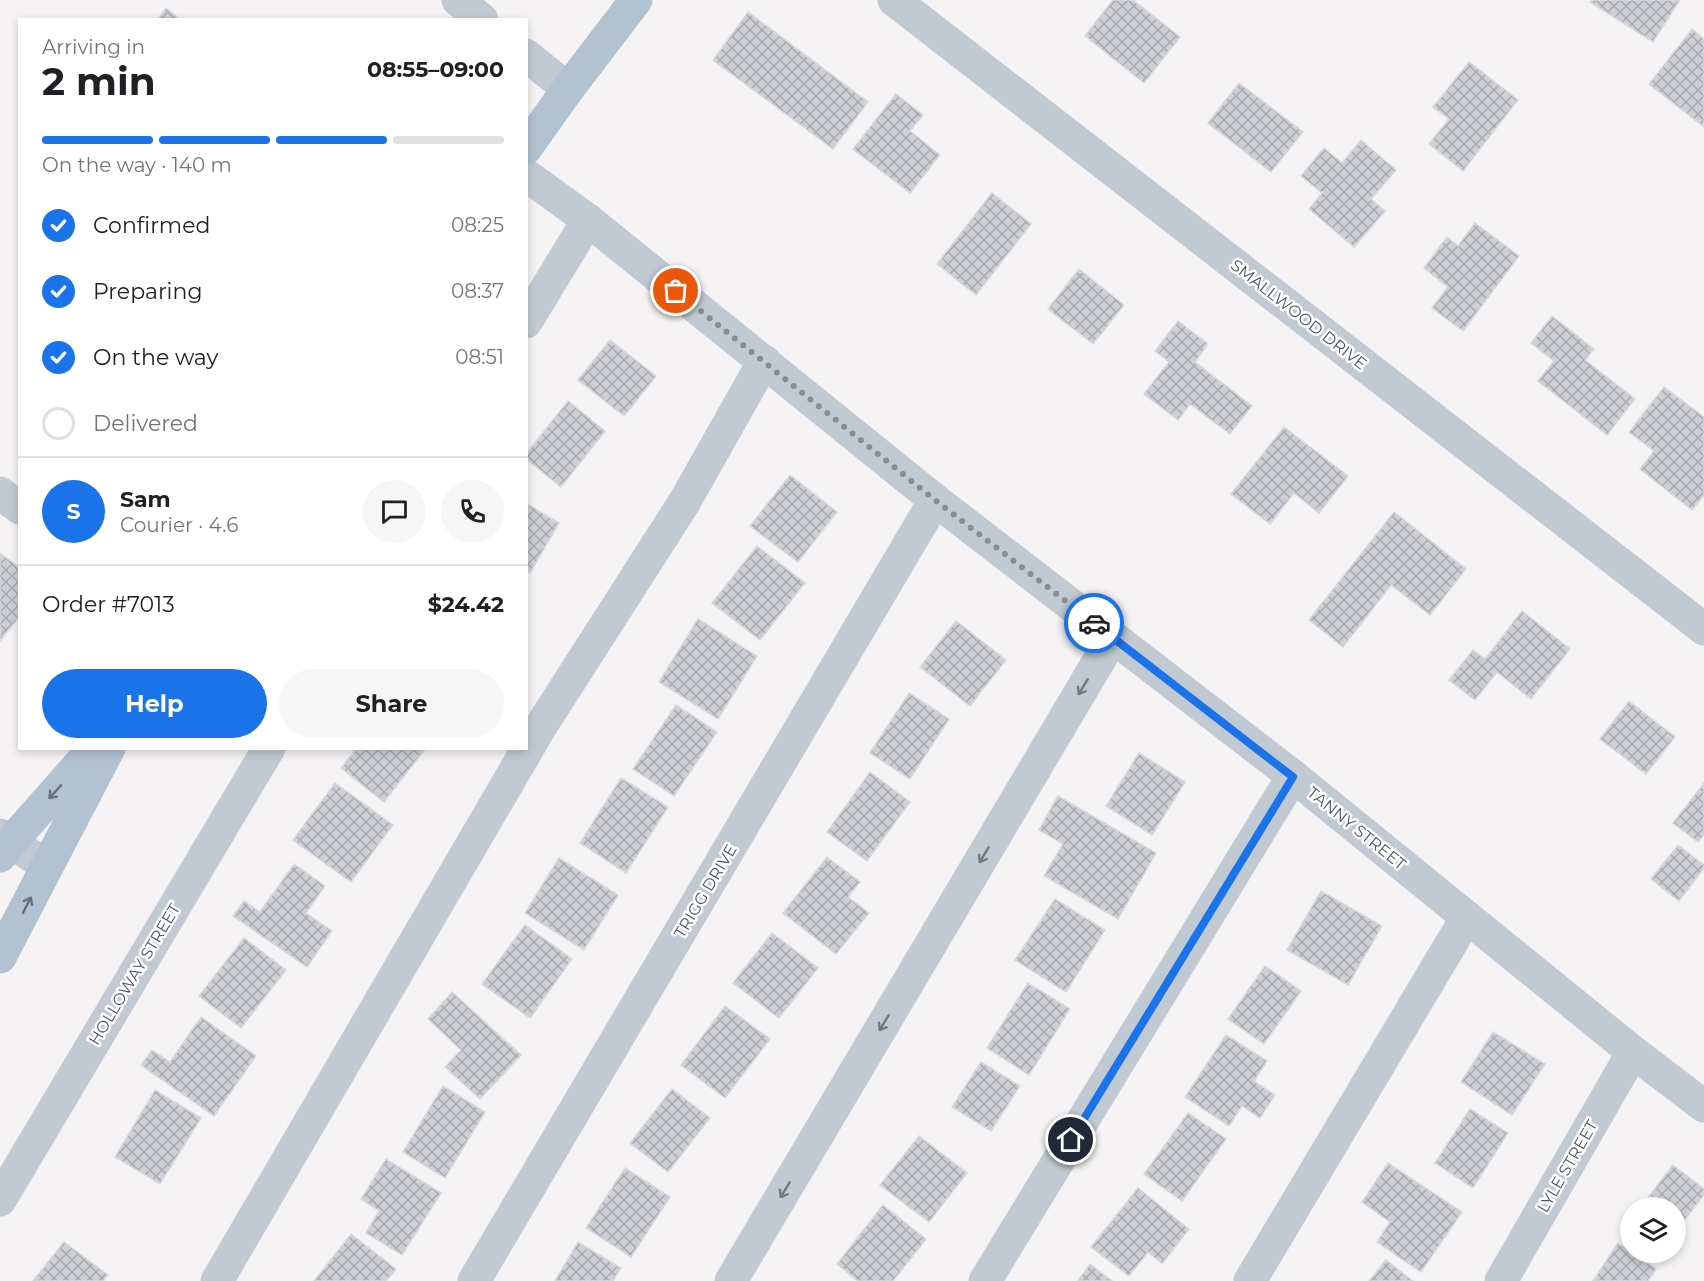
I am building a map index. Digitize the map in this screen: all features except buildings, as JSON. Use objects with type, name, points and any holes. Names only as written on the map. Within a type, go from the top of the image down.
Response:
[{"type":"main road","points":[[528,145],[636,0]]},
{"type":"main road","points":[[4,844],[92,750]]},
{"type":"main road","points":[[0,957],[108,750]]},
{"type":"street","points":[[458,0],[480,18]]},
{"type":"street","name":"SMALLWOOD DRIVE","points":[[894,0],[1704,629]]},
{"type":"street","points":[[528,57],[568,89]]},
{"type":"street","name":"TANNY STREET","points":[[528,176],[588,220],[935,500],[1293,777],[1633,1052],[1704,1106]]},
{"type":"street","points":[[528,319],[588,220]]},
{"type":"street","points":[[528,748],[685,501],[764,362]]},
{"type":"street","points":[[0,493],[18,506]]},
{"type":"street","name":"TRIGG DRIVE","points":[[474,1281],[935,500]]},
{"type":"street","points":[[731,1281],[1113,637]]},
{"type":"street","name":"HOLLOWAY STREET","points":[[0,1200],[268,750]]},
{"type":"street","points":[[217,1281],[527,750]]},
{"type":"street","points":[[985,1281],[1293,777]]},
{"type":"street","points":[[4,844],[47,866]]},
{"type":"street","points":[[1250,1281],[1467,917]]},
{"type":"street","name":"LYLE STREET","points":[[1501,1281],[1633,1052]]},
{"type":"way so far","points":[[676,291],[935,500],[1094,623]]},
{"type":"route","points":[[1071,1140],[1293,777],[1094,623]]}]
